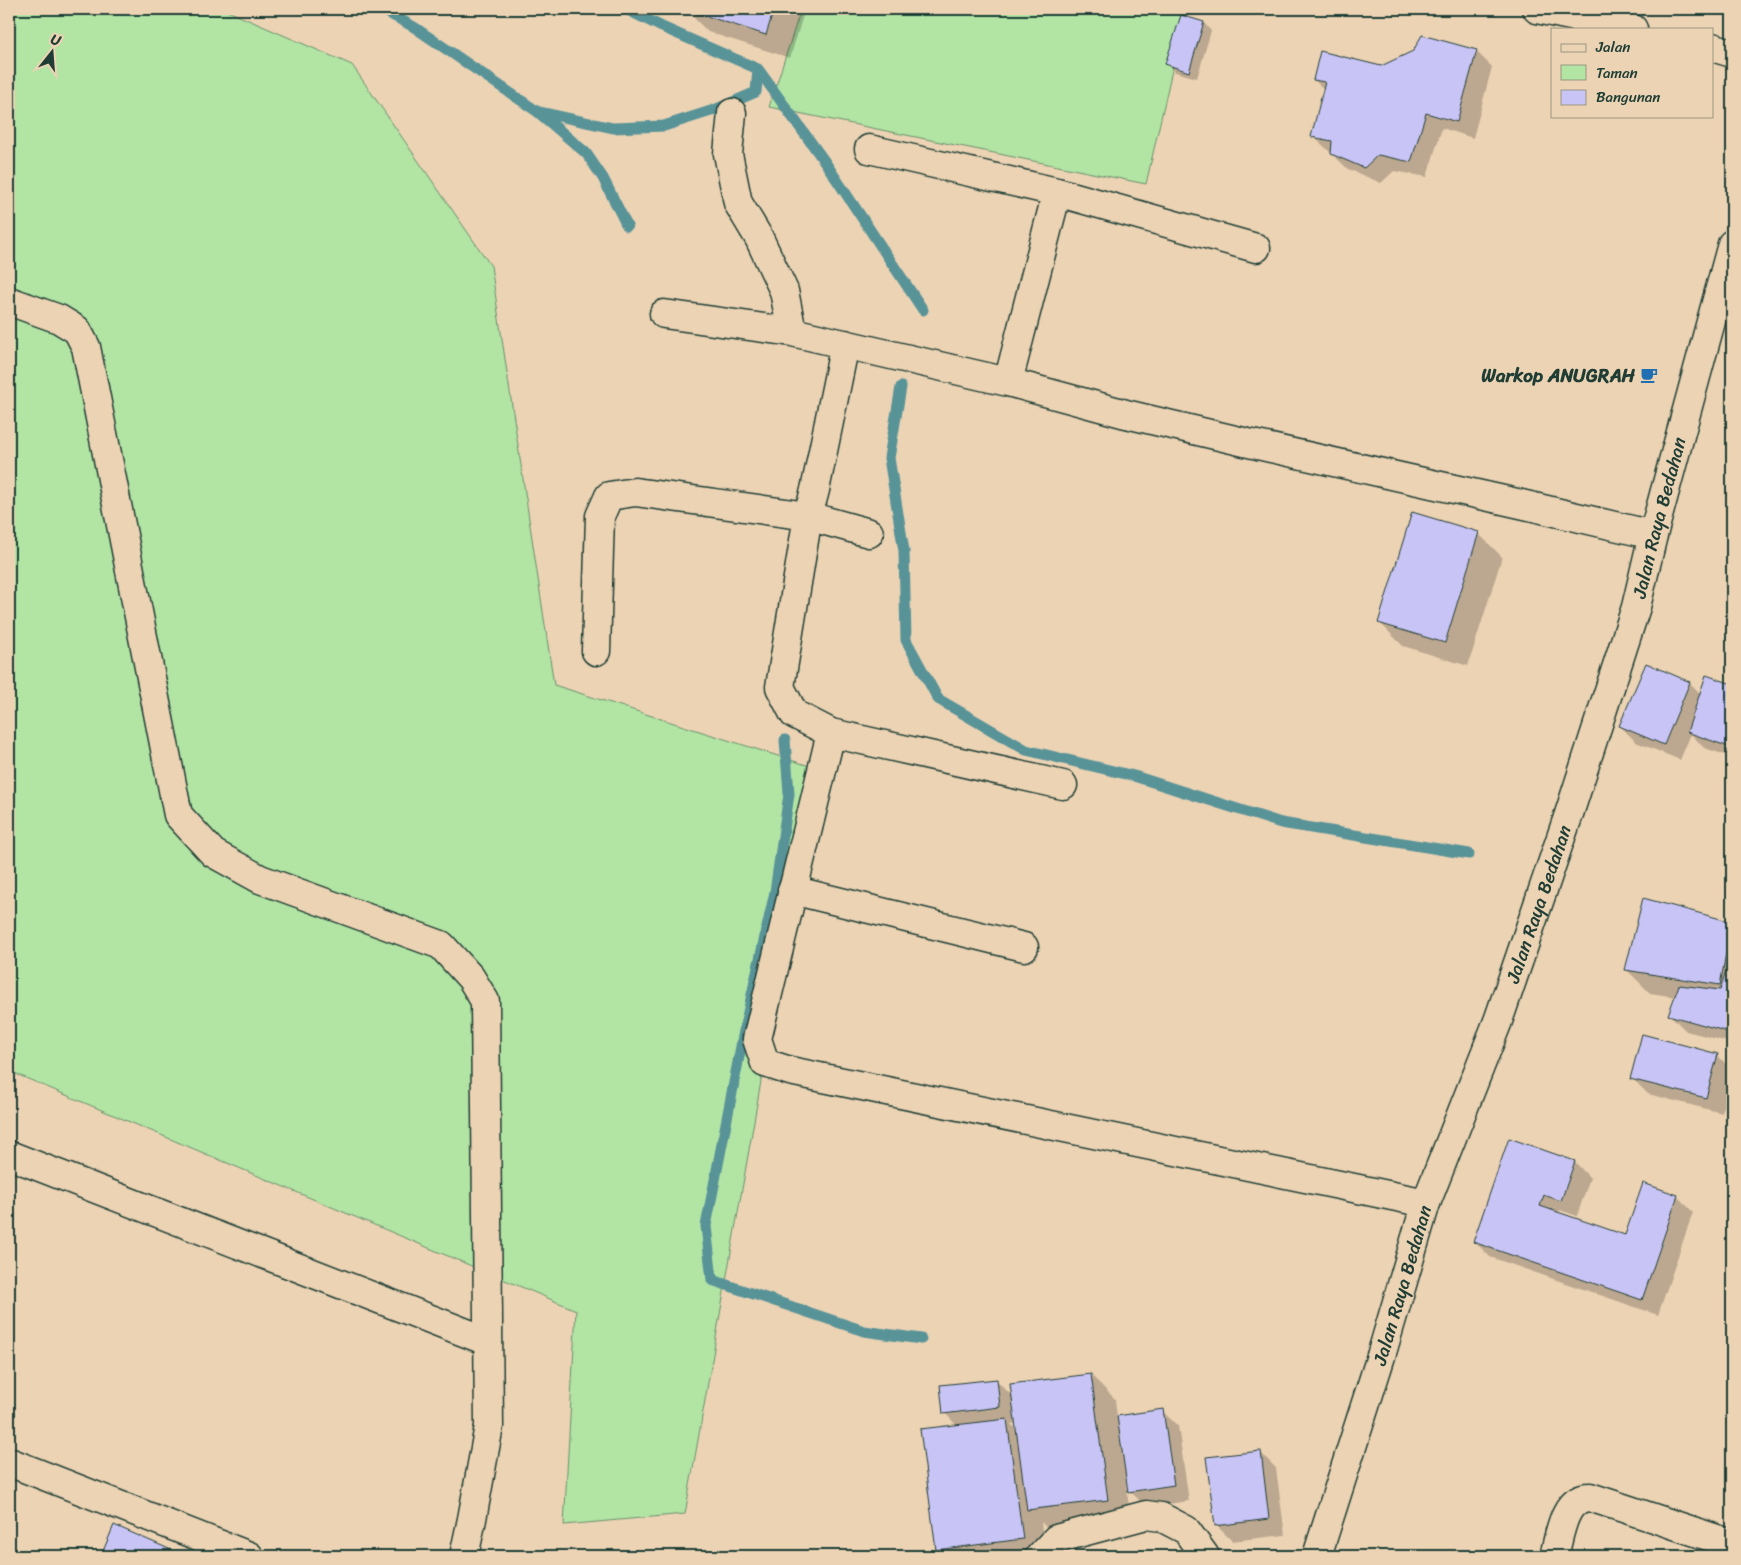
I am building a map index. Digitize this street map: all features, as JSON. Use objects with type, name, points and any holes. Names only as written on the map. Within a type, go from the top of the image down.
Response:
[{"type":"street","points":[[1537,9],[1627,28]]},
{"type":"street","points":[[1714,48],[1732,53]]},
{"type":"street","points":[[732,113],[728,154],[738,203],[759,238],[784,291],[792,332]]},
{"type":"street","points":[[869,149],[1057,192],[1256,248]]},
{"type":"street","points":[[1008,382],[1057,192]]},
{"type":"street","name":"Jalan Raya Bedahan","points":[[1317,1556],[1426,1203],[1498,1021],[1569,814],[1636,607],[1653,535],[1732,244]]},
{"type":"street","points":[[9,301],[59,319],[77,330],[86,347],[178,815],[213,853],[260,879],[440,945],[471,978],[485,1001],[489,1426],[464,1556]]},
{"type":"street","points":[[664,314],[792,332],[1008,382],[1126,414],[1235,440],[1653,535]]},
{"type":"street","points":[[845,344],[817,482],[808,516],[780,687],[794,714],[830,733],[1064,784]]},
{"type":"street","points":[[596,651],[600,516],[609,496],[635,492],[808,516],[869,532]]},
{"type":"street","points":[[830,733],[757,1039],[764,1063],[790,1071],[1426,1203]]},
{"type":"street","points":[[792,890],[1024,947]]},
{"type":"street","points":[[9,1156],[487,1341]]},
{"type":"street","points":[[9,1462],[249,1556]]},
{"type":"street","points":[[1554,1556],[1565,1517],[1571,1504],[1581,1497],[1590,1497],[1732,1544]]},
{"type":"street","points":[[1040,1556],[1056,1539],[1146,1515],[1161,1517],[1186,1530],[1205,1556]]},
{"type":"green space","points":[[9,9],[223,9],[352,65],[491,266],[554,685],[816,768],[685,1514],[564,1525],[576,1310],[9,1071]]},
{"type":"green space","points":[[801,9],[1186,9],[1146,184],[769,107]]},
{"type":"building","points":[[684,9],[774,9],[766,35]]},
{"type":"building","points":[[1181,15],[1204,22],[1189,72],[1165,64]]},
{"type":"building","points":[[1422,35],[1477,50],[1457,122],[1426,113],[1411,162],[1378,155],[1364,168],[1331,154],[1332,141],[1311,137],[1325,82],[1313,80],[1320,51],[1381,66],[1413,51]]},
{"type":"building","points":[[1412,512],[1479,532],[1445,643],[1378,623]]},
{"type":"building","points":[[1646,663],[1690,682],[1664,745],[1619,726]]},
{"type":"building","points":[[1706,675],[1732,684],[1732,748],[1687,732]]},
{"type":"building","points":[[1643,898],[1732,922],[1720,985],[1625,970]]},
{"type":"building","points":[[1732,951],[1732,1033],[1668,1015],[1679,985],[1720,990]]},
{"type":"building","points":[[1642,1034],[1718,1054],[1706,1098],[1630,1079]]},
{"type":"building","points":[[1509,1138],[1575,1161],[1561,1201],[1544,1195],[1540,1206],[1625,1235],[1643,1183],[1678,1195],[1642,1300],[1473,1242]]},
{"type":"building","points":[[1091,1374],[1108,1500],[1027,1510],[1010,1384]]},
{"type":"building","points":[[997,1379],[1000,1407],[943,1414],[940,1385]]},
{"type":"building","points":[[1163,1409],[1174,1485],[1128,1492],[1117,1416]]},
{"type":"building","points":[[1007,1419],[1023,1539],[936,1550],[920,1429]]},
{"type":"building","points":[[1261,1451],[1269,1519],[1215,1526],[1206,1457]]},
{"type":"building","points":[[114,1525],[185,1556],[101,1556]]},
{"type":"waterway","points":[[381,9],[414,27],[538,112],[586,153],[603,178],[627,226]]},
{"type":"waterway","points":[[626,9],[758,69],[825,162],[923,310]]},
{"type":"waterway","points":[[540,112],[613,128],[664,126],[714,110],[756,92],[758,69]]},
{"type":"waterway","points":[[901,387],[889,458],[904,551],[906,640],[938,699],[1026,750],[1134,776],[1281,823],[1469,854]]},
{"type":"waterway","points":[[785,740],[789,794],[775,892],[745,1026],[706,1226],[712,1280],[864,1331],[921,1339]]},
{"type":"place","name":"Warkop ANUGRAH","points":[[1649,375]]}]
